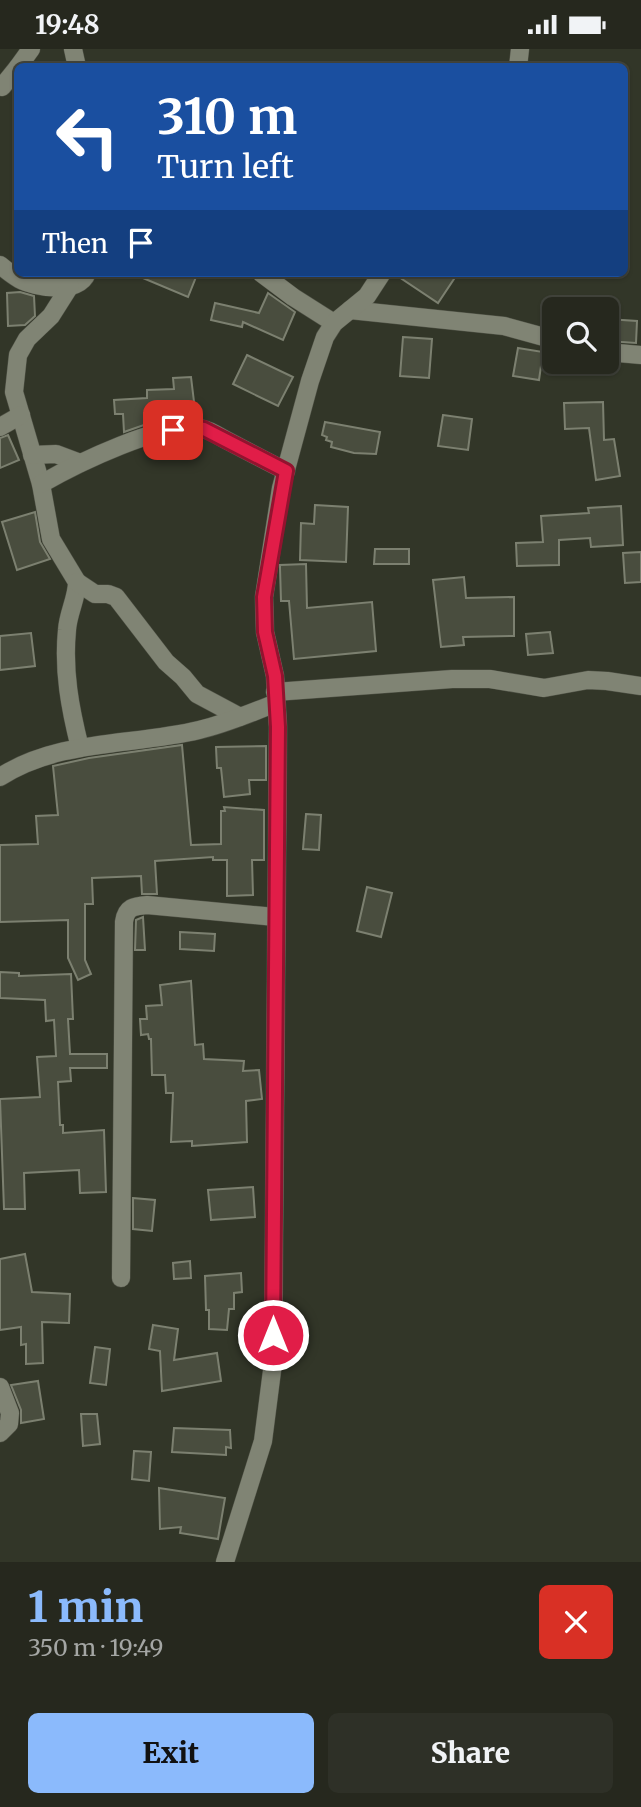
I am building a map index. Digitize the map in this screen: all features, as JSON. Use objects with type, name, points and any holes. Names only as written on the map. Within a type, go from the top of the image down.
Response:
[{"type":"street","points":[[16,277],[34,279],[53,287],[78,285],[86,277]]},
{"type":"street","points":[[266,277],[334,323]]},
{"type":"street","points":[[225,1562],[262,1441],[273,1363],[278,727],[275,676],[265,632],[264,597],[286,471],[310,381],[325,337],[334,323],[367,296],[379,277]]},
{"type":"street","points":[[70,286],[51,317],[27,339],[18,355],[15,392],[41,484],[51,539],[78,582],[95,594],[116,597],[166,662],[184,677],[197,694],[240,717]]},
{"type":"street","points":[[350,310],[504,326],[542,336]]},
{"type":"street","points":[[619,353],[641,355]]},
{"type":"street","points":[[0,427],[21,415]]},
{"type":"street","points":[[41,484],[118,446],[188,427],[204,429],[286,471]]},
{"type":"street","points":[[32,455],[56,454],[80,463]]},
{"type":"street","points":[[78,582],[67,626],[65,669],[68,697],[80,748]]},
{"type":"street","points":[[0,777],[18,765],[80,748],[199,730],[240,717],[276,698],[453,679],[490,679],[544,688],[588,681],[641,686]]},
{"type":"street","points":[[121,1277],[126,911],[147,905],[275,917]]},
{"type":"street","points":[[0,1387],[10,1413],[9,1424],[0,1433]]},
{"type":"building","points":[[140,277],[196,277],[188,297]]},
{"type":"building","points":[[399,277],[455,277],[438,303]]},
{"type":"building","points":[[20,292],[34,296],[35,316],[25,325],[8,326],[7,293]]},
{"type":"building","points":[[268,293],[295,312],[283,340],[243,322],[242,327],[211,320],[215,303],[259,313]]},
{"type":"building","points":[[619,320],[637,321],[636,343],[619,342]]},
{"type":"building","points":[[403,337],[432,339],[429,378],[400,376]]},
{"type":"building","points":[[518,348],[542,352],[539,380],[513,376]]},
{"type":"building","points":[[247,355],[293,377],[278,406],[233,384]]},
{"type":"building","points":[[191,377],[195,410],[144,413],[144,425],[124,432],[123,414],[115,414],[114,400],[147,398],[147,390],[174,389],[173,378]]},
{"type":"building","points":[[603,402],[604,440],[614,439],[620,476],[596,480],[589,428],[565,429],[564,403]]},
{"type":"building","points":[[443,415],[472,419],[468,450],[438,446]]},
{"type":"building","points":[[325,422],[380,432],[376,454],[354,453],[331,447],[332,442],[322,435]]},
{"type":"building","points":[[8,435],[19,460],[0,468],[0,438]]},
{"type":"building","points":[[315,505],[348,507],[346,562],[300,560],[301,523],[314,524]]},
{"type":"building","points":[[621,506],[623,545],[591,547],[590,538],[559,540],[559,565],[517,566],[516,543],[543,542],[541,516],[589,513],[588,508]]},
{"type":"building","points":[[35,512],[40,542],[50,559],[17,570],[2,522]]},
{"type":"building","points":[[375,549],[409,549],[409,564],[374,564]]},
{"type":"building","points":[[641,552],[641,582],[625,583],[623,553]]},
{"type":"building","points":[[306,564],[307,608],[372,602],[376,651],[294,659],[289,601],[281,601],[280,565]]},
{"type":"building","points":[[464,577],[466,598],[514,597],[514,636],[463,637],[464,645],[441,647],[433,580]]},
{"type":"building","points":[[550,632],[553,653],[528,655],[526,634]]},
{"type":"building","points":[[31,633],[35,666],[0,670],[0,636]]},
{"type":"building","points":[[182,745],[191,845],[221,844],[221,811],[225,811],[224,807],[264,810],[264,860],[252,860],[253,895],[227,896],[227,860],[213,860],[213,857],[155,861],[157,894],[142,894],[141,876],[92,878],[93,904],[85,904],[85,960],[91,974],[78,980],[68,958],[68,920],[0,922],[0,845],[38,844],[36,816],[58,815],[53,766],[89,758]]},
{"type":"building","points":[[266,746],[266,780],[249,780],[250,794],[224,797],[221,768],[217,768],[216,747]]},
{"type":"building","points":[[306,814],[321,815],[319,850],[303,849]]},
{"type":"building","points":[[367,887],[392,893],[381,937],[357,931]]},
{"type":"building","points":[[143,917],[145,950],[135,950],[136,920]]},
{"type":"building","points":[[180,932],[215,934],[214,951],[180,949]]},
{"type":"building","points":[[0,972],[19,973],[19,976],[71,974],[73,1019],[68,1019],[70,1054],[107,1054],[107,1068],[70,1068],[71,1081],[58,1082],[60,1125],[63,1125],[63,1133],[104,1130],[106,1192],[80,1193],[79,1170],[24,1173],[25,1209],[4,1209],[0,1099],[40,1097],[37,1057],[56,1056],[54,1020],[46,1021],[45,1000],[0,998]]},
{"type":"building","points":[[191,981],[195,1045],[203,1044],[204,1059],[244,1061],[243,1071],[259,1070],[262,1099],[246,1101],[247,1142],[192,1146],[192,1141],[171,1142],[173,1093],[166,1093],[165,1075],[152,1075],[151,1039],[148,1034],[141,1035],[140,1019],[147,1019],[146,1006],[162,1005],[160,985]]},
{"type":"building","points":[[253,1187],[255,1217],[211,1220],[208,1190]]},
{"type":"building","points":[[133,1198],[155,1200],[152,1231],[133,1229]]},
{"type":"building","points":[[25,1254],[32,1292],[70,1294],[69,1323],[42,1322],[43,1363],[26,1364],[26,1344],[21,1345],[21,1327],[0,1330],[0,1259]]},
{"type":"building","points":[[190,1261],[191,1278],[174,1279],[173,1263]]},
{"type":"building","points":[[241,1273],[242,1292],[234,1293],[234,1309],[229,1309],[227,1330],[209,1329],[205,1276]]},
{"type":"building","points":[[153,1325],[178,1329],[174,1360],[217,1353],[221,1381],[162,1391],[160,1351],[149,1349]]},
{"type":"building","points":[[95,1347],[110,1349],[106,1385],[90,1383]]},
{"type":"building","points":[[38,1381],[44,1419],[21,1423],[21,1410],[11,1385]]},
{"type":"building","points":[[81,1414],[97,1414],[100,1444],[83,1446]]},
{"type":"building","points":[[174,1428],[230,1430],[231,1448],[226,1447],[226,1455],[172,1452]]},
{"type":"building","points":[[134,1451],[151,1452],[149,1481],[132,1479]]},
{"type":"building","points":[[159,1488],[225,1498],[218,1539],[180,1533],[181,1527],[160,1529]]},
{"type":"route","points":[[173,430],[188,427],[204,429],[286,471],[264,597],[265,632],[275,676],[278,727],[273,1335]]}]
